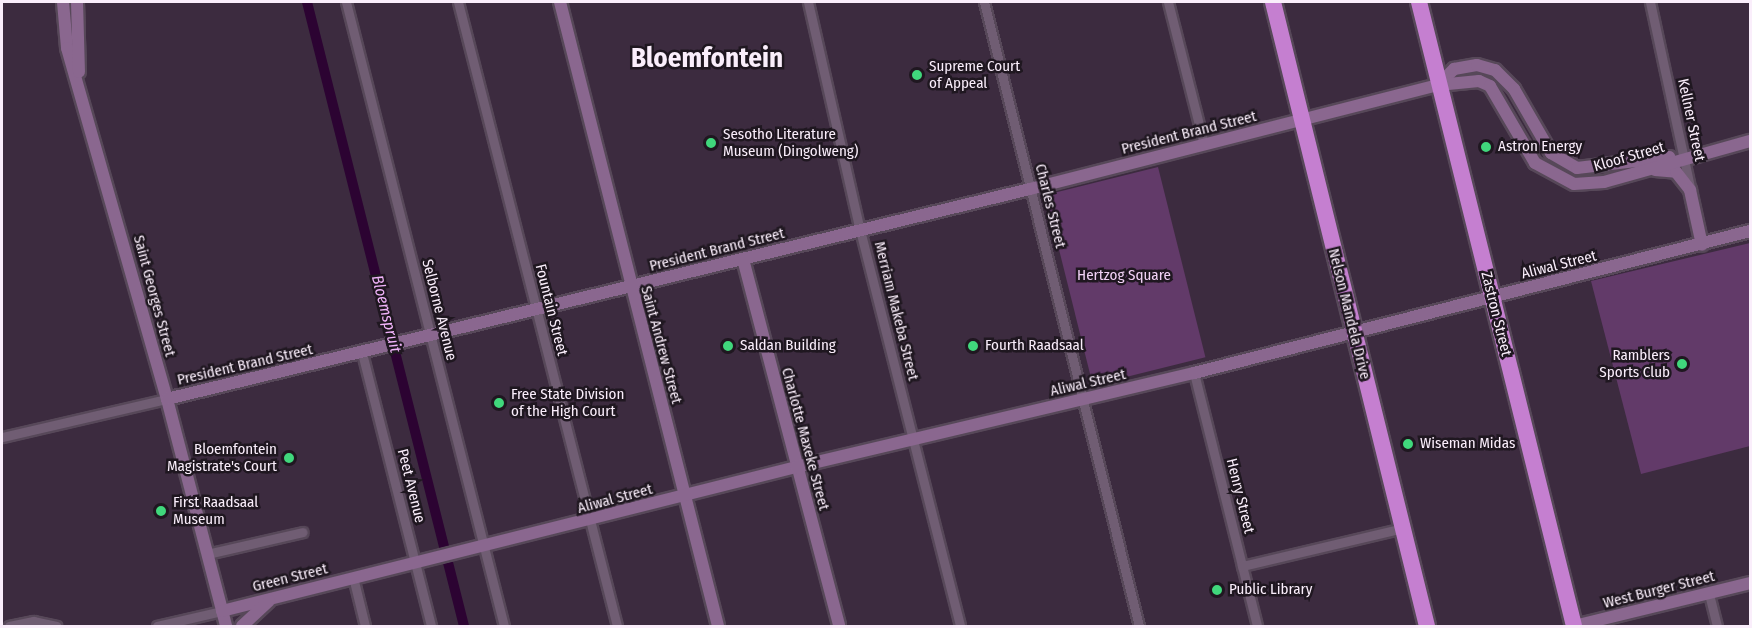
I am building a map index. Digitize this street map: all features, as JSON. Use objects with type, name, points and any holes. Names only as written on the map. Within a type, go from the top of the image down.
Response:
[{"type":"highway","name":"Nelson Mandela Drive","points":[[1273,2],[1300,121],[1427,627]]},
{"type":"highway","name":"Zastron Street","points":[[1419,2],[1574,626]]},
{"type":"street","name":"Saint Georges Street","points":[[63,2],[67,48],[79,79],[167,399],[226,627]]},
{"type":"street","name":"Saint Georges Street","points":[[77,2],[79,79]]},
{"type":"street","name":"Selborne Avenue","points":[[346,2],[425,338],[478,548],[504,627]]},
{"type":"street","name":"Fountain Street","points":[[458,2],[617,627]]},
{"type":"street","name":"Saint Andrew Street","points":[[560,2],[718,627]]},
{"type":"street","name":"Merriam Makeba Street","points":[[808,2],[860,230],[960,627]]},
{"type":"street","name":"Charles Street","points":[[984,2],[1138,627]]},
{"type":"street","points":[[1168,2],[1204,144]]},
{"type":"street","name":"Kellner Street","points":[[1650,2],[1702,245]]},
{"type":"street","name":"Kloof Street","points":[[1438,85],[1454,69],[1477,65],[1496,70],[1514,89],[1551,153],[1577,168],[1683,157]]},
{"type":"street","name":"Kloof Street","points":[[1438,85],[1479,81],[1490,86],[1535,163],[1562,179],[1588,184],[1643,171],[1683,157]]},
{"type":"street","name":"President Brand Street","points":[[2,437],[425,338],[1030,189],[1438,85]]},
{"type":"street","points":[[1683,157],[1750,141]]},
{"type":"street","points":[[1643,171],[1676,172],[1690,190]]},
{"type":"street","name":"Aliwal Street","points":[[430,559],[591,521],[796,467],[1194,373],[1354,330],[1702,245],[1750,231]]},
{"type":"street","name":"Charlotte Maxeke Street","points":[[743,259],[839,627]]},
{"type":"street","name":"Peet Avenue","points":[[362,353],[431,627]]},
{"type":"street","name":"Henry Street","points":[[1194,373],[1257,627]]},
{"type":"street","points":[[1242,566],[1403,528]]},
{"type":"street","points":[[207,554],[303,532]]},
{"type":"street","name":"Green Street","points":[[157,627],[274,596],[430,559]]},
{"type":"street","points":[[353,577],[365,627]]},
{"type":"street","name":"West Burger Street","points":[[1574,626],[1750,583]]},
{"type":"street","points":[[1709,594],[1717,627]]},
{"type":"street","points":[[242,627],[274,596]]},
{"type":"street","points":[[9,627],[33,621],[56,627]]},
{"type":"green space","name":"Hertzog Square","points":[[1158,167],[1205,357],[1093,385],[1045,195]]},
{"type":"green space","name":"Ramblers Sports Club","points":[[1750,243],[1750,446],[1641,474],[1591,281]]},
{"type":"waterway","name":"Bloemspruit","points":[[307,2],[464,626]]},
{"type":"place","name":"Supreme Court of Appeal","points":[[917,75]]},
{"type":"place","name":"Sesotho Literature Museum (Dingolweng)","points":[[711,143]]},
{"type":"place","name":"Astron Energy","points":[[1486,147]]},
{"type":"place","name":"Saldan Building","points":[[728,346]]},
{"type":"place","name":"Fourth Raadsaal","points":[[973,346]]},
{"type":"place","name":"Ramblers Sports Club","points":[[1682,364]]},
{"type":"place","name":"Free State Division of the High Court","points":[[499,403]]},
{"type":"place","name":"Wiseman Midas","points":[[1408,444]]},
{"type":"place","name":"Bloemfontein Magistrate's Court","points":[[289,458]]},
{"type":"place","name":"First Raadsaal Museum","points":[[161,511]]},
{"type":"place","name":"Public Library","points":[[1217,590]]},
{"type":"district","name":"Bloemfontein","points":[[707,59]]}]
